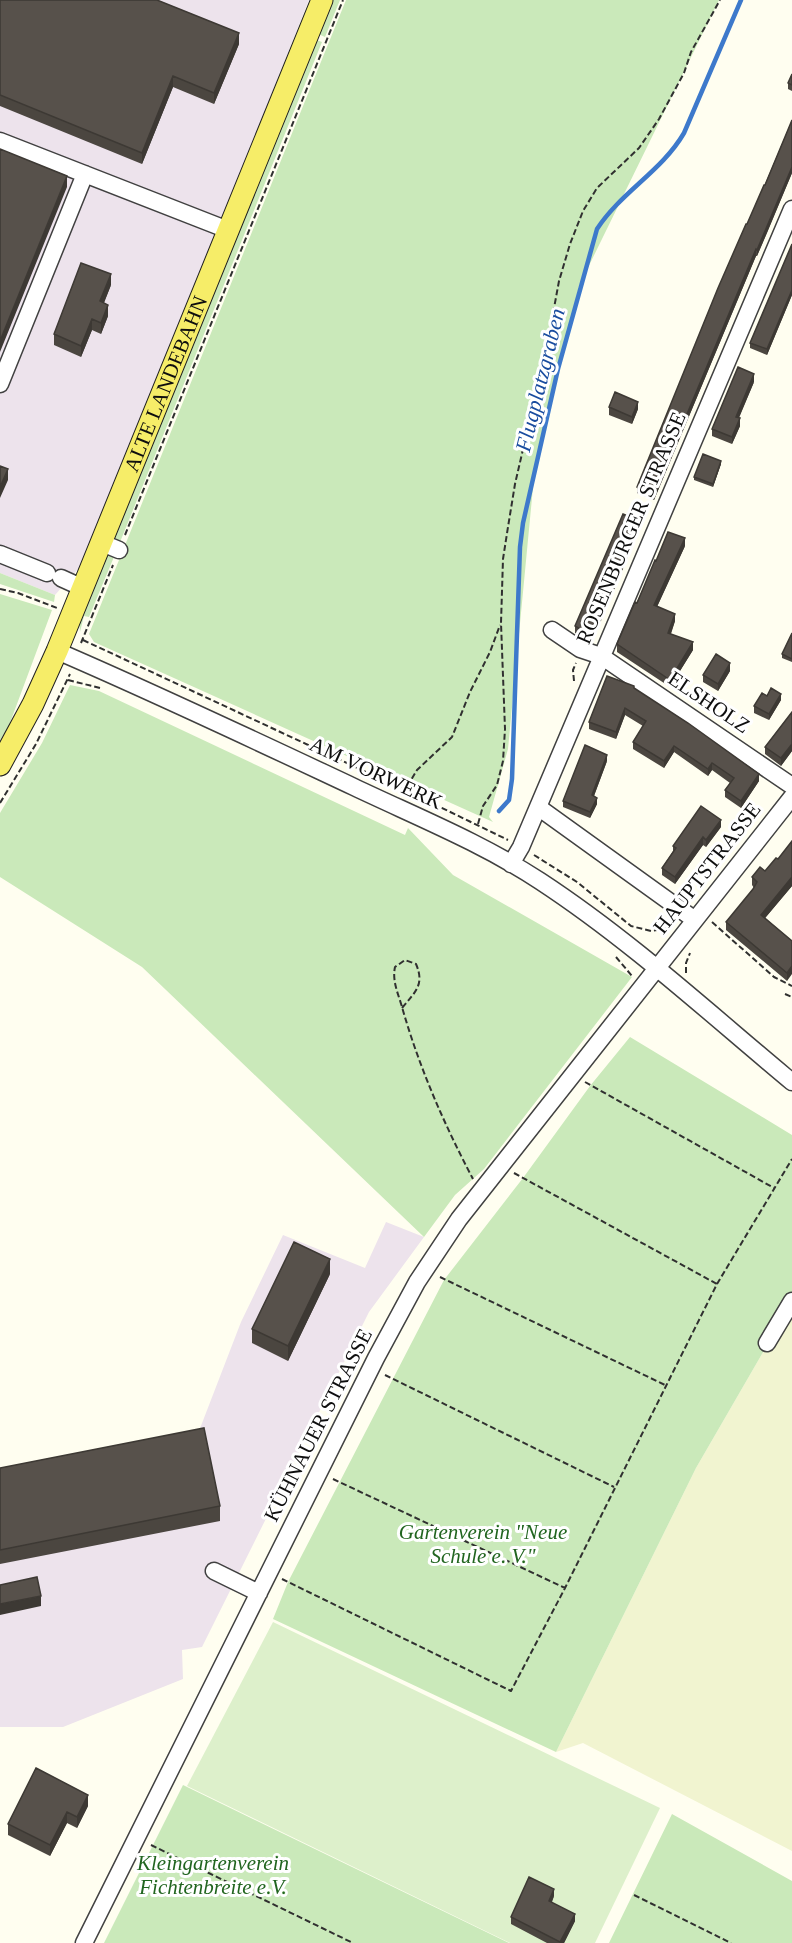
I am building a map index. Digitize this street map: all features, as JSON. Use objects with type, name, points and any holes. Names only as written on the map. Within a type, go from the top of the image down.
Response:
[{"type":"main road","name":"ALTE LANDEBAHN","points":[[0,765],[33,704],[57,651],[81,618],[84,588],[111,546],[228,230],[322,0]]},
{"type":"street","points":[[0,141],[228,230]]},
{"type":"street","points":[[0,384],[85,174]]},
{"type":"street","name":"ROSENBURGER STRASSE","points":[[511,864],[521,847],[792,209]]},
{"type":"street","points":[[0,554],[84,588]]},
{"type":"street","name":"ELSHOLZ","points":[[552,630],[580,649],[601,656],[792,786]]},
{"type":"street","name":"AM VORWERK","points":[[57,651],[401,809],[511,864],[565,898],[657,967],[792,1082]]},
{"type":"street","name":"HAUPTSTRASSE","points":[[657,967],[792,797]]},
{"type":"street","points":[[538,807],[694,920]]},
{"type":"street","name":"KÜHNAUER STRASSE","points":[[84,1943],[371,1369],[425,1268],[479,1192],[657,967]]},
{"type":"street","points":[[767,1343],[792,1301]]},
{"type":"street","points":[[214,1571],[259,1593]]},
{"type":"path","points":[[478,824],[483,806],[497,785],[503,761],[505,729],[501,622],[503,559],[515,484],[570,244],[583,211],[597,188],[639,148],[659,119],[684,73],[691,52],[720,0]]},
{"type":"path","points":[[0,589],[18,593],[81,618]]},
{"type":"path","points":[[401,809],[417,770],[452,737],[501,622]]},
{"type":"path","points":[[67,679],[106,690]]},
{"type":"path","points":[[712,922],[774,976],[792,986]]},
{"type":"path","points":[[610,949],[641,988]]},
{"type":"path","points":[[402,1008],[418,987],[421,976],[416,964],[405,960],[395,967],[393,977],[408,1030],[445,1126],[479,1192]]},
{"type":"path","points":[[785,994],[792,997]]},
{"type":"path","points":[[572,1074],[775,1188]]},
{"type":"path","points":[[269,1573],[511,1691],[717,1284],[792,1159]]},
{"type":"path","points":[[501,1165],[717,1284]]},
{"type":"path","points":[[425,1268],[455,1285],[665,1385]]},
{"type":"path","points":[[371,1369],[614,1487]]},
{"type":"path","points":[[320,1472],[565,1588]]},
{"type":"path","points":[[136,1838],[353,1943]]},
{"type":"path","points":[[634,1895],[730,1943]]},
{"type":"shaded area","points":[[0,0],[309,0],[86,560],[55,595],[0,573]]},
{"type":"shaded area","points":[[386,1222],[424,1237],[369,1312],[202,1647],[182,1650],[183,1679],[63,1727],[0,1727],[0,1470],[199,1431],[241,1322],[283,1235],[365,1268]]},
{"type":"green space","points":[[330,0],[340,0],[325,37],[316,33]]},
{"type":"green space","points":[[346,0],[719,0],[579,286],[534,477],[508,749],[489,817],[493,822],[94,642],[89,634]]},
{"type":"green space","points":[[314,39],[322,42],[116,552],[89,617],[84,616],[80,632],[79,621]]},
{"type":"green space","points":[[0,573],[55,595],[54,602],[0,584]]},
{"type":"green space","points":[[0,594],[52,610],[8,728],[0,740]]},
{"type":"green space","points":[[70,685],[99,691],[405,835],[408,828],[453,875],[632,977],[484,1169],[455,1195],[424,1237],[142,967],[0,877],[0,813],[42,743]]},
{"type":"green space","name":"Gartenverein \"Neue Schule e. V.\"","points":[[630,1037],[792,1135],[792,1302],[696,1468],[556,1752],[273,1619],[288,1582],[444,1280],[590,1086]]},
{"type":"green space","points":[[792,1302],[792,1851],[583,1743],[556,1752],[696,1468]]},
{"type":"green space","points":[[273,1622],[660,1808],[595,1943],[510,1943],[187,1786]]},
{"type":"green space","name":"Kleingartenverein Fichtenbreite e.V.","points":[[183,1785],[509,1943],[104,1943]]},
{"type":"green space","points":[[672,1814],[792,1881],[792,1943],[609,1943]]},
{"type":"building","points":[[0,0],[157,0],[239,33],[214,93],[173,76],[142,153],[0,95]]},
{"type":"building","points":[[792,120],[792,167],[757,250],[654,493],[637,487],[718,288]]},
{"type":"building","points":[[0,149],[67,176],[0,341]]},
{"type":"building","points":[[792,244],[792,290],[767,349],[750,343]]},
{"type":"building","points":[[81,263],[111,274],[100,301],[108,305],[101,323],[92,319],[81,346],[54,334]]},
{"type":"building","points":[[738,367],[754,374],[736,417],[740,418],[732,437],[712,429]]},
{"type":"building","points":[[615,392],[638,402],[632,417],[609,407]]},
{"type":"building","points":[[703,454],[721,461],[713,484],[694,477]]},
{"type":"building","points":[[0,466],[8,469],[0,487]]},
{"type":"building","points":[[623,514],[640,521],[592,635],[575,626]]},
{"type":"building","points":[[668,532],[685,538],[654,605],[675,614],[668,633],[693,642],[670,680],[617,644]]},
{"type":"building","points":[[792,633],[792,659],[782,654]]},
{"type":"building","points":[[716,654],[730,663],[718,684],[703,675]]},
{"type":"building","points":[[607,676],[634,686],[759,774],[741,801],[725,790],[734,778],[712,763],[708,769],[674,746],[664,761],[633,742],[646,721],[625,708],[616,732],[589,722]]},
{"type":"building","points":[[771,688],[781,694],[769,714],[754,706],[762,693],[767,696]]},
{"type":"building","points":[[792,712],[792,744],[781,758],[765,747]]},
{"type":"building","points":[[585,745],[607,755],[592,795],[597,798],[590,812],[563,801]]},
{"type":"building","points":[[701,806],[721,820],[706,840],[703,837],[675,877],[662,868],[676,848],[673,846]]},
{"type":"building","points":[[792,841],[792,877],[761,915],[792,941],[792,966],[787,973],[726,922],[753,889],[757,882],[752,877],[760,867],[765,871]]},
{"type":"building","points":[[294,1242],[330,1259],[288,1346],[252,1329]]},
{"type":"building","points":[[204,1428],[220,1506],[0,1550],[0,1468]]},
{"type":"building","points":[[37,1577],[41,1596],[0,1604],[0,1585]]},
{"type":"building","points":[[36,1768],[88,1795],[77,1817],[67,1812],[50,1845],[8,1824]]},
{"type":"building","points":[[529,1877],[554,1889],[549,1901],[575,1914],[560,1942],[511,1917]]},
{"type":"waterway","name":"Flugplatzgraben","points":[[499,811],[509,800],[512,779],[520,547],[523,523],[558,369],[597,229],[618,204],[675,147],[684,133],[741,0]]}]
